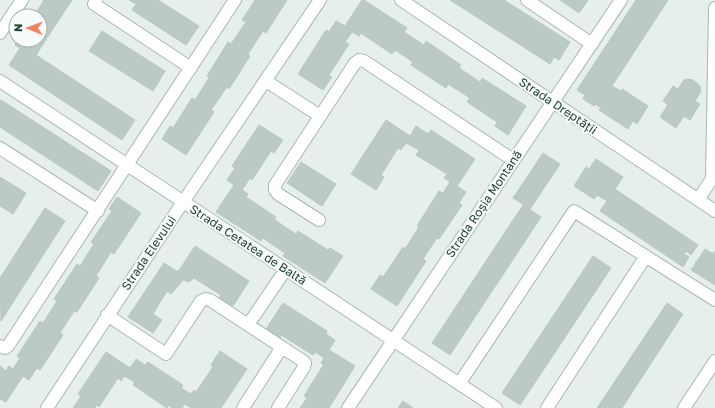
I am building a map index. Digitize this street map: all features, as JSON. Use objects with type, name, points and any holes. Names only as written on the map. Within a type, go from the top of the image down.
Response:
[{"type":"street","points":[[0,33],[22,0]]},
{"type":"street","points":[[96,0],[94,4],[191,68]]},
{"type":"street","points":[[0,346],[5,348],[8,346],[235,0]]},
{"type":"street","name":"Strada Elevului","points":[[47,408],[183,202],[320,0]]},
{"type":"street","points":[[527,0],[592,44]]},
{"type":"street","name":"Strada Roșia Montană","points":[[348,408],[513,160],[622,0]]},
{"type":"street","name":"Strada Dreptății","points":[[406,1],[552,102],[715,211]]},
{"type":"street","points":[[698,200],[714,176],[715,8]]},
{"type":"street","points":[[319,220],[278,194],[275,190],[275,185],[355,63],[360,60],[364,60],[513,160]]},
{"type":"street","name":"Strada Cetatea de Baltă","points":[[0,81],[496,408]]},
{"type":"street","points":[[266,81],[320,116]]},
{"type":"street","points":[[0,148],[98,211]]},
{"type":"street","points":[[459,384],[574,210],[715,300]]},
{"type":"street","points":[[546,408],[646,256]]},
{"type":"street","points":[[248,325],[286,269]]},
{"type":"street","points":[[107,316],[166,354],[203,299],[210,300],[303,361],[305,364],[304,368],[278,408]]},
{"type":"street","points":[[243,408],[282,347]]},
{"type":"street","points":[[684,408],[715,361]]},
{"type":"building","points":[[44,0],[72,0],[48,37],[48,8],[39,8]]},
{"type":"building","points":[[129,0],[158,0],[199,26],[186,45],[132,10],[136,4]]},
{"type":"building","points":[[255,0],[287,0],[266,33],[263,31],[248,54],[250,56],[229,89],[227,87],[211,110],[214,112],[186,155],[162,139],[170,126],[173,128],[192,98],[195,100],[209,78],[207,76],[228,42],[231,44],[246,22],[242,20]]},
{"type":"building","points":[[362,0],[407,28],[404,32],[424,45],[426,41],[461,65],[459,68],[480,82],[482,78],[526,106],[508,135],[495,126],[497,122],[467,102],[470,98],[448,84],[446,88],[411,65],[413,62],[395,50],[392,54],[361,33],[359,36],[352,32],[345,42],[349,44],[329,75],[332,77],[323,90],[298,74],[326,30],[329,32],[336,21],[345,26]]},
{"type":"building","points":[[450,0],[504,0],[570,42],[559,60],[554,57],[550,64]]},
{"type":"building","points":[[560,0],[588,0],[579,13]]},
{"type":"building","points":[[636,0],[668,0],[612,86],[621,91],[622,89],[648,106],[637,124],[633,121],[628,129],[599,110],[601,108],[595,104],[594,106],[583,99],[585,95],[577,90]]},
{"type":"building","points":[[102,31],[165,71],[153,91],[89,51]]},
{"type":"building","points":[[20,48],[41,48],[36,55],[135,120],[122,140],[9,65]]},
{"type":"building","points":[[684,80],[693,80],[700,86],[701,91],[695,101],[700,104],[690,120],[684,116],[676,128],[660,117],[668,105],[663,101],[673,86],[678,89]]},
{"type":"building","points":[[1,100],[111,171],[98,191],[0,127]]},
{"type":"building","points":[[386,120],[410,136],[416,126],[428,134],[431,130],[475,159],[457,186],[466,192],[459,203],[462,205],[439,239],[437,238],[423,259],[426,261],[397,306],[371,289],[380,275],[383,277],[403,247],[405,249],[419,227],[417,226],[439,191],[443,193],[450,182],[444,178],[447,174],[416,155],[419,150],[406,143],[401,150],[398,148],[381,175],[384,177],[376,190],[351,174]]},
{"type":"building","points":[[259,125],[283,140],[274,153],[271,151],[252,180],[250,178],[242,190],[248,194],[246,197],[276,217],[274,219],[285,227],[296,234],[298,231],[328,250],[330,248],[343,256],[325,283],[283,256],[285,253],[263,238],[261,241],[216,212],[234,185],[227,180],[235,168],[232,166]]},
{"type":"building","points":[[543,153],[560,164],[530,209],[513,198]]},
{"type":"building","points":[[596,159],[623,177],[615,189],[698,245],[691,255],[686,251],[684,254],[689,257],[683,267],[600,211],[607,201],[597,195],[594,199],[574,186],[586,167],[589,169]]},
{"type":"building","points":[[301,162],[336,184],[322,206],[287,183]]},
{"type":"building","points":[[0,177],[26,193],[13,214],[0,206]]},
{"type":"building","points":[[117,197],[141,213],[114,254],[111,252],[96,276],[99,278],[77,312],[74,311],[60,333],[63,335],[40,370],[37,368],[29,380],[23,376],[6,402],[0,399],[0,366],[6,371],[9,366],[13,369],[20,358],[17,356],[40,321],[43,323],[57,301],[54,299],[77,264],[80,266],[94,244],[91,242],[112,211],[109,209]]},
{"type":"building","points":[[523,205],[541,217],[450,355],[432,343]]},
{"type":"building","points":[[45,208],[65,221],[1,321],[0,278]]},
{"type":"building","points":[[195,246],[249,281],[233,306],[219,298],[221,295],[194,278],[189,282],[183,280],[171,294],[167,291],[153,314],[162,320],[153,333],[128,317],[164,263],[178,272]]},
{"type":"building","points":[[705,249],[713,254],[715,251],[715,285],[691,270]]},
{"type":"building","points":[[593,256],[611,268],[520,405],[502,393]]},
{"type":"building","points":[[283,303],[327,331],[326,334],[335,340],[329,350],[355,366],[329,408],[300,408],[307,398],[304,396],[324,364],[321,363],[324,358],[315,352],[313,355],[281,335],[280,338],[266,329]]},
{"type":"building","points":[[667,303],[683,314],[622,408],[597,408]]},
{"type":"building","points":[[220,351],[247,369],[221,408],[191,408],[185,404],[182,408],[172,408],[168,405],[167,408],[133,385],[135,382],[124,376],[121,381],[118,378],[99,407],[97,405],[95,408],[73,408],[81,396],[78,394],[106,352],[130,368],[136,359],[145,365],[148,362],[183,385],[181,388],[191,394],[194,390],[196,392],[213,367],[211,365]]},
{"type":"building","points":[[403,401],[413,408],[398,408]]}]
